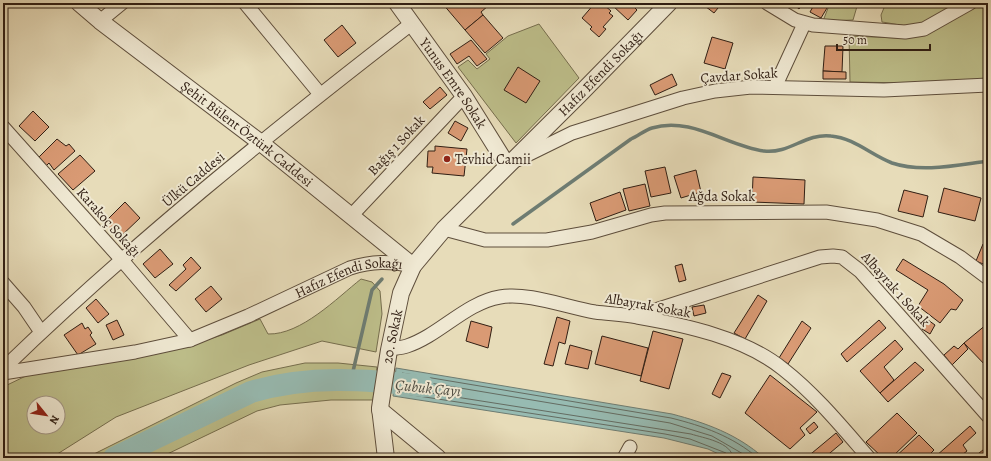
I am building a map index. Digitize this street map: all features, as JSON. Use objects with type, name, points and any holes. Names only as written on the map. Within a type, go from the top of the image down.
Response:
[{"type":"street","name":"Şehit Bülent Öztürk Caddesi","points":[[79,3],[100,21],[261,143],[413,266]]},
{"type":"street","points":[[100,21],[122,3]]},
{"type":"street","points":[[245,3],[320,94]]},
{"type":"street","name":"Yunus Emre Sokak","points":[[397,3],[464,96],[506,165]]},
{"type":"street","name":"Hafız Efendi Sokağı","points":[[3,374],[135,352],[190,340],[248,316],[350,268],[367,263],[384,261],[413,266],[444,229],[506,165],[579,96],[669,3]]},
{"type":"street","points":[[767,3],[804,24],[905,32],[933,24],[970,3]]},
{"type":"street","name":"Ülkü Caddesi","points":[[3,368],[40,332],[121,259],[320,94],[411,24]]},
{"type":"street","points":[[775,87],[804,24]]},
{"type":"street","name":"Çavdar Sokak","points":[[506,165],[572,133],[683,98],[732,89],[775,87],[884,90],[988,85]]},
{"type":"street","name":"Bağış 1 Sokak","points":[[351,216],[464,96]]},
{"type":"street","name":"Karakoç Sokağı","points":[[3,127],[121,259],[190,340]]},
{"type":"street","name":"Ağda Sokak","points":[[444,229],[485,240],[547,240],[592,232],[651,215],[665,213],[826,212],[877,220],[921,234],[960,257],[988,278]]},
{"type":"street","name":"Albayrak 1 Sokak","points":[[636,316],[804,262],[833,256],[842,257],[860,271],[988,416]]},
{"type":"street","name":"20. Sokak","points":[[386,458],[380,409],[389,350],[401,293],[413,266]]},
{"type":"street","points":[[3,283],[24,307],[40,332]]},
{"type":"street","name":"Albayrak Sokak","points":[[389,350],[406,346],[425,338],[475,307],[489,300],[501,297],[529,298],[596,312],[636,316],[678,325],[720,336],[772,361],[810,393],[869,458]]},
{"type":"street","points":[[380,409],[438,458]]},
{"type":"green space","points":[[830,3],[858,3],[853,20],[823,21]]},
{"type":"green space","points":[[886,3],[958,3],[927,22],[907,26],[882,22],[881,15]]},
{"type":"green space","points":[[979,3],[988,3],[988,80],[913,83],[850,82],[849,36],[899,38],[934,31]]},
{"type":"green space","points":[[539,24],[579,78],[516,143],[458,67],[468,60],[477,69],[490,59],[486,54],[508,36]]},
{"type":"green space","points":[[361,279],[372,282],[380,291],[382,314],[376,352],[322,341],[249,365],[116,417],[51,458],[3,458],[3,387],[30,374],[190,345],[222,335],[260,319],[268,334],[280,333],[306,322],[330,305]]},
{"type":"green space","points":[[305,363],[338,363],[377,367],[373,400],[331,400],[280,405],[257,411],[159,458],[86,458],[236,383],[262,372]]},
{"type":"water","points":[[396,368],[672,414],[721,430],[743,442],[764,458],[727,458],[708,449],[664,438],[393,396]]},
{"type":"building","points":[[442,3],[486,3],[488,6],[481,12],[483,15],[465,30]]},
{"type":"building","points":[[595,3],[601,5],[603,4],[611,11],[609,13],[613,16],[603,27],[606,29],[599,37],[590,29],[592,27],[582,18]]},
{"type":"building","points":[[614,3],[630,3],[637,10],[628,20],[612,5]]},
{"type":"building","points":[[701,3],[722,3],[714,13]]},
{"type":"building","points":[[792,3],[804,3],[799,9]]},
{"type":"building","points":[[815,3],[830,3],[821,18],[810,12]]},
{"type":"building","points":[[483,15],[503,38],[485,53],[465,30]]},
{"type":"building","points":[[342,25],[356,43],[338,57],[324,40]]},
{"type":"building","points":[[712,37],[733,43],[725,69],[704,63]]},
{"type":"building","points":[[471,40],[487,59],[477,66],[469,56],[457,64],[450,54]]},
{"type":"building","points":[[825,46],[843,46],[842,72],[823,71]]},
{"type":"building","points":[[518,67],[540,81],[526,103],[504,90]]},
{"type":"building","points":[[823,71],[846,72],[846,79],[823,79]]},
{"type":"building","points":[[672,74],[677,85],[655,95],[650,85]]},
{"type":"building","points":[[440,87],[447,95],[430,109],[423,102]]},
{"type":"building","points":[[33,111],[49,127],[35,141],[19,126]]},
{"type":"building","points":[[455,121],[468,128],[461,141],[448,133]]},
{"type":"building","points":[[57,139],[66,146],[69,144],[75,151],[54,170],[49,163],[45,167],[37,159]]},
{"type":"building","name":"Tevhid Camii","points":[[435,146],[467,149],[464,176],[432,173],[433,167],[427,167],[428,151],[435,151]]},
{"type":"building","points":[[80,155],[95,171],[73,190],[58,174]]},
{"type":"building","points":[[665,167],[671,193],[651,197],[645,171]]},
{"type":"building","points":[[696,170],[701,192],[681,198],[674,176]]},
{"type":"building","points":[[753,177],[805,180],[804,204],[752,202]]},
{"type":"building","points":[[645,184],[650,206],[629,211],[623,189]]},
{"type":"building","points":[[944,188],[981,198],[975,221],[938,212]]},
{"type":"building","points":[[904,190],[928,196],[923,217],[898,211]]},
{"type":"building","points":[[620,192],[626,210],[596,221],[590,203]]},
{"type":"building","points":[[125,202],[140,218],[119,238],[104,223]]},
{"type":"building","points":[[983,244],[988,247],[988,266],[976,261]]},
{"type":"building","points":[[160,249],[173,264],[155,278],[143,264]]},
{"type":"building","points":[[191,257],[201,268],[176,291],[169,285],[186,269],[183,265]]},
{"type":"building","points":[[903,259],[944,284],[963,300],[956,310],[951,309],[940,323],[918,306],[928,290],[896,270]]},
{"type":"building","points":[[682,264],[686,280],[679,282],[675,266]]},
{"type":"building","points":[[211,286],[222,299],[206,312],[195,299]]},
{"type":"building","points":[[758,295],[767,301],[745,339],[734,333]]},
{"type":"building","points":[[96,299],[109,314],[98,323],[86,308]]},
{"type":"building","points":[[704,305],[706,313],[694,316],[692,307]]},
{"type":"building","points":[[557,317],[570,321],[565,344],[559,342],[553,366],[544,364]]},
{"type":"building","points":[[117,320],[124,335],[113,340],[106,325]]},
{"type":"building","points":[[879,320],[886,328],[847,362],[841,354]]},
{"type":"building","points":[[928,320],[935,325],[930,334],[922,329]]},
{"type":"building","points":[[471,321],[492,327],[488,348],[466,341]]},
{"type":"building","points":[[802,321],[811,328],[788,364],[779,358]]},
{"type":"building","points":[[82,323],[85,329],[88,327],[92,333],[90,335],[96,344],[78,355],[64,335]]},
{"type":"building","points":[[987,324],[988,325],[988,368],[964,343]]},
{"type":"building","points":[[653,331],[683,339],[669,389],[640,381]]},
{"type":"building","points":[[602,336],[648,348],[641,376],[595,364]]},
{"type":"building","points":[[895,340],[903,349],[884,367],[894,380],[880,393],[860,371]]},
{"type":"building","points":[[964,343],[968,349],[952,365],[944,355],[954,346],[958,349]]},
{"type":"building","points":[[570,345],[592,351],[588,369],[565,364]]},
{"type":"building","points":[[915,362],[924,370],[888,402],[880,393]]},
{"type":"building","points":[[722,373],[731,376],[720,398],[712,394]]},
{"type":"building","points":[[770,375],[817,412],[800,428],[805,435],[790,449],[745,413]]},
{"type":"building","points":[[897,413],[917,433],[891,458],[883,458],[866,442]]},
{"type":"building","points":[[814,422],[818,427],[810,434],[806,429]]},
{"type":"building","points":[[970,426],[976,433],[963,445],[967,451],[958,458],[938,458],[936,456]]},
{"type":"building","points":[[836,433],[843,442],[824,458],[806,458]]},
{"type":"building","points":[[919,435],[934,450],[926,458],[894,458]]},
{"type":"building","points":[[988,446],[988,458],[974,457]]},
{"type":"waterway","points":[[513,224],[631,139],[649,129],[666,125],[695,129],[736,144],[764,151],[782,150],[805,140],[822,136],[831,136],[839,137],[855,143],[884,160],[903,166],[927,168],[988,161]]},
{"type":"waterway","points":[[351,380],[372,290],[382,279]]},
{"type":"waterway","name":"Çubuk Çayı","points":[[114,458],[251,392],[272,387],[294,383],[337,380],[358,380],[423,386]]},
{"type":"place","name":"Tevhid Camii","points":[[447,159]]}]
